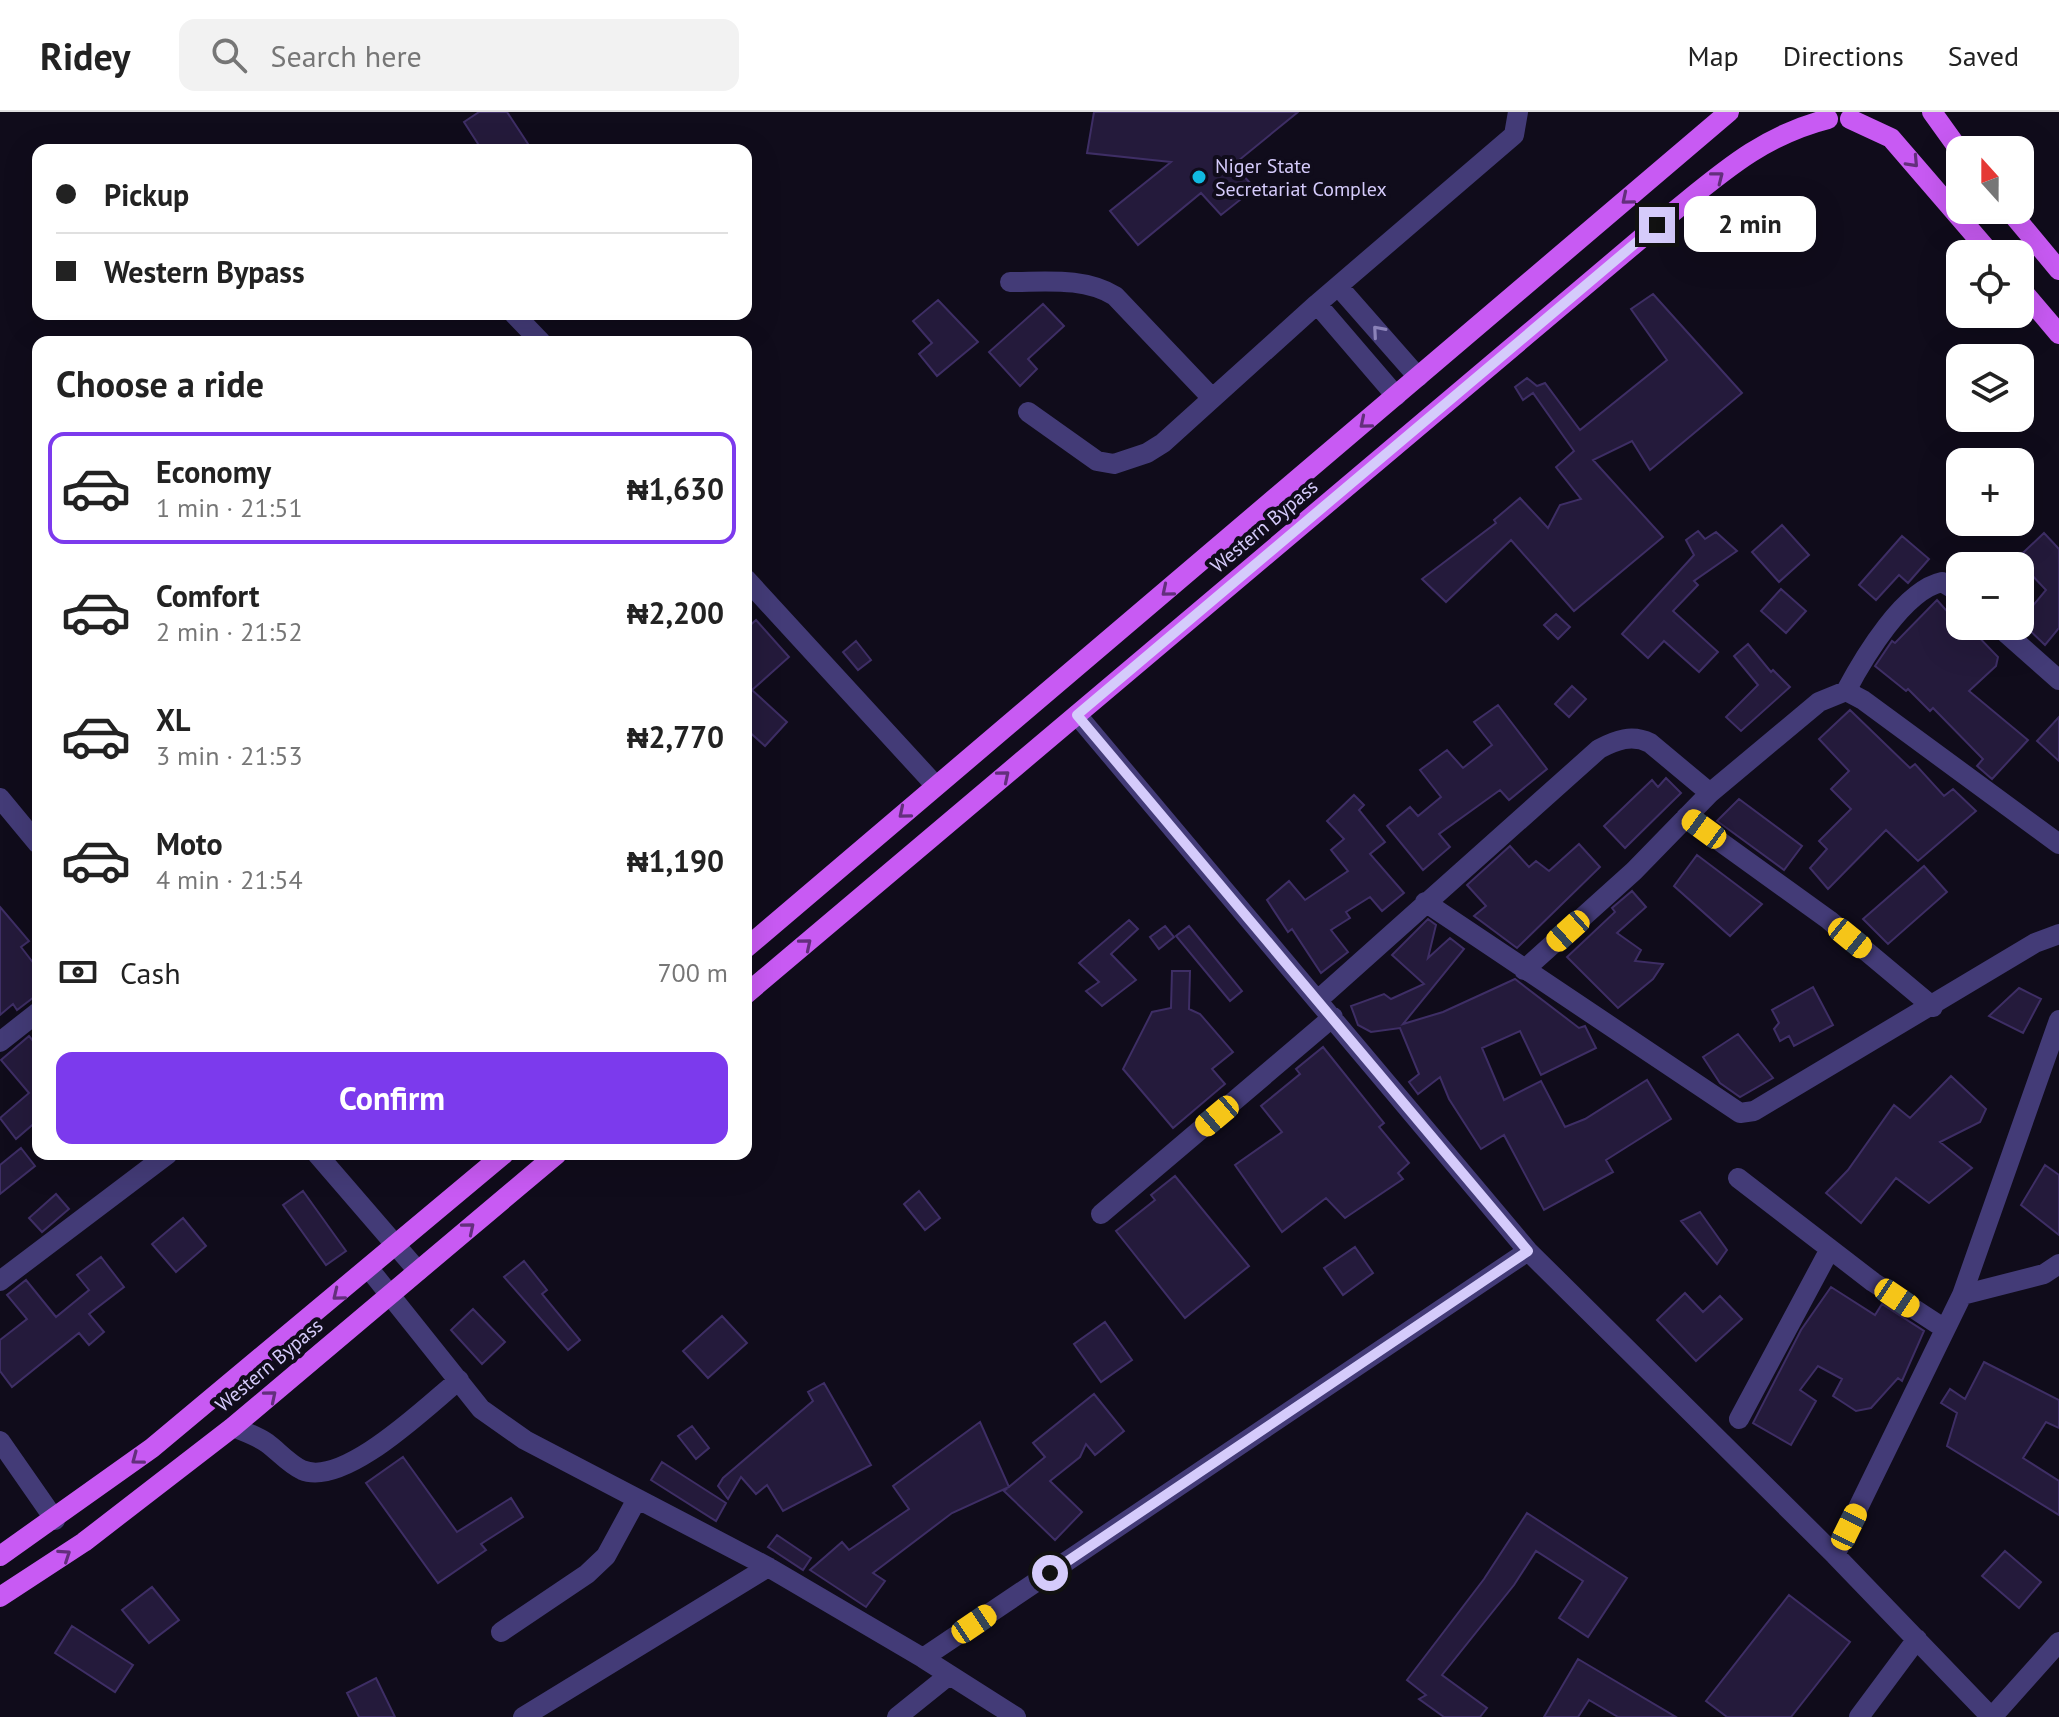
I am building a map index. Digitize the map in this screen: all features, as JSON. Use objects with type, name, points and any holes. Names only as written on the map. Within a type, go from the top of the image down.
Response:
[{"type":"main road","name":"Western Bypass","points":[[752,943],[1729,112]]},
{"type":"main road","points":[[1805,112],[1828,119],[1850,119],[1871,112]]},
{"type":"main road","points":[[1932,112],[1949,136]]},
{"type":"main road","name":"Western Bypass","points":[[752,989],[1657,225],[1761,143],[1794,127],[1828,119]]},
{"type":"main road","points":[[1850,119],[1891,138],[1979,240]]},
{"type":"main road","points":[[2021,224],[2059,270]]},
{"type":"main road","points":[[2034,305],[2059,334]]},
{"type":"main road","name":"Western Bypass","points":[[0,1556],[55,1520],[152,1448],[370,1270],[497,1160]]},
{"type":"main road","name":"Western Bypass","points":[[0,1597],[84,1542],[233,1427],[550,1160]]},
{"type":"street","points":[[1028,412],[1097,461],[1114,464],[1163,443],[1317,304],[1514,135],[1518,112]]},
{"type":"street","points":[[1010,282],[1084,283],[1101,287],[1115,296],[1212,398]]},
{"type":"street","points":[[1338,286],[1418,377]]},
{"type":"street","points":[[1317,304],[1396,396]]},
{"type":"street","points":[[520,320],[535,336]]},
{"type":"street","points":[[1524,970],[1634,871],[1710,793],[1819,702],[1846,691],[1876,644],[1920,589],[1942,582],[1946,584]]},
{"type":"street","points":[[752,586],[936,786]]},
{"type":"street","points":[[2014,640],[2059,680]]},
{"type":"street","points":[[1846,691],[1863,700],[2059,844]]},
{"type":"street","points":[[1077,715],[1528,1251],[1835,1555],[1992,1717],[2059,1642]]},
{"type":"street","points":[[1318,1000],[1599,749],[1614,741],[1640,738],[1650,743],[1710,793]]},
{"type":"street","points":[[0,798],[32,837]]},
{"type":"street","points":[[1686,817],[1829,920],[1933,1007]]},
{"type":"street","points":[[1425,902],[1740,1113],[1754,1111],[1933,1007],[2035,943],[2059,934]]},
{"type":"street","points":[[0,1042],[32,1017]]},
{"type":"street","points":[[1101,1214],[1333,1017]]},
{"type":"street","points":[[1835,1555],[1962,1295],[2059,1020]]},
{"type":"street","points":[[0,1281],[160,1160]]},
{"type":"street","points":[[322,1160],[418,1271]]},
{"type":"street","points":[[1738,1178],[1830,1249],[1945,1329]]},
{"type":"street","points":[[1739,1419],[1830,1249]]},
{"type":"street","points":[[923,1658],[1528,1251]]},
{"type":"street","points":[[1962,1295],[2044,1274],[2059,1264]]},
{"type":"street","points":[[370,1270],[481,1409],[525,1440],[768,1567],[1016,1717]]},
{"type":"street","points":[[233,1427],[259,1437],[301,1469],[320,1474],[341,1467],[385,1440],[459,1380]]},
{"type":"street","points":[[0,1441],[55,1520]]},
{"type":"street","points":[[501,1632],[587,1574],[606,1556],[637,1499]]},
{"type":"street","points":[[523,1717],[768,1567]]},
{"type":"street","points":[[1859,1717],[1917,1639]]},
{"type":"street","points":[[897,1717],[948,1676]]},
{"type":"building","points":[[479,112],[507,112],[528,144],[478,144],[464,122]]},
{"type":"building","name":"Niger State Secretariat Complex","points":[[1094,112],[1298,112],[1233,165],[1255,188],[1221,215],[1201,193],[1138,245],[1110,211],[1171,162],[1087,153]]},
{"type":"building","points":[[1653,294],[1742,393],[1650,470],[1632,441],[1593,460],[1663,537],[1574,611],[1511,540],[1446,602],[1422,579],[1496,523],[1494,520],[1520,498],[1548,528],[1560,505],[1581,499],[1556,467],[1574,451],[1533,393],[1523,400],[1515,387],[1527,378],[1537,386],[1545,383],[1580,430],[1667,360],[1631,309]]},
{"type":"building","points":[[938,300],[978,342],[937,376],[919,354],[932,343],[913,321]]},
{"type":"building","points":[[1043,304],[1064,326],[1028,359],[1037,369],[1020,386],[989,352]]},
{"type":"building","points":[[1782,525],[1809,555],[1779,582],[1752,552]]},
{"type":"building","points":[[1698,531],[1705,539],[1716,532],[1737,551],[1694,581],[1698,585],[1673,611],[1718,652],[1699,672],[1664,641],[1648,658],[1622,634],[1694,555],[1686,540]]},
{"type":"building","points":[[2044,533],[2059,549],[2059,628],[2045,645],[2034,634],[2034,604],[2046,590],[2034,577],[2034,552],[2024,552]]},
{"type":"building","points":[[1902,536],[1929,559],[1908,583],[1899,575],[1876,600],[1859,585]]},
{"type":"building","points":[[1781,589],[1806,611],[1786,633],[1761,611]]},
{"type":"building","points":[[1937,600],[1946,610],[1946,640],[1982,640],[1998,657],[1996,666],[1969,691],[2028,740],[1992,779],[1977,766],[1983,759],[1933,708],[1930,711],[1908,689],[1906,691],[1875,666],[1892,641],[1895,643]]},
{"type":"building","points":[[1556,614],[1570,627],[1558,639],[1544,625]]},
{"type":"building","points":[[756,620],[789,657],[752,690],[752,624]]},
{"type":"building","points":[[856,641],[871,660],[858,670],[843,652]]},
{"type":"building","points":[[1748,644],[1771,672],[1773,670],[1790,687],[1741,731],[1726,717],[1758,685],[1734,656]]},
{"type":"building","points":[[1572,686],[1586,699],[1569,717],[1555,704]]},
{"type":"building","points":[[752,690],[787,722],[765,746],[752,734]]},
{"type":"building","points":[[1498,705],[1547,769],[1509,800],[1500,790],[1439,834],[1450,847],[1423,870],[1387,826],[1410,807],[1418,816],[1441,797],[1420,770],[1447,750],[1463,768],[1492,745],[1474,722]]},
{"type":"building","points":[[1850,710],[1910,768],[1915,764],[1944,796],[1953,789],[1976,811],[1918,861],[1886,830],[1828,889],[1810,868],[1827,849],[1819,841],[1851,809],[1831,789],[1849,771],[1819,739]]},
{"type":"building","points":[[2059,717],[2059,761],[2037,741]]},
{"type":"building","points":[[1666,778],[1681,793],[1625,848],[1604,826],[1652,780],[1658,787]]},
{"type":"building","points":[[1354,795],[1364,805],[1359,810],[1385,842],[1370,854],[1404,893],[1382,911],[1370,897],[1346,912],[1350,918],[1331,930],[1348,952],[1321,973],[1292,929],[1288,932],[1267,900],[1289,881],[1305,900],[1348,871],[1331,850],[1344,839],[1327,821]]},
{"type":"building","points":[[1739,799],[1802,846],[1784,870],[1717,821]]},
{"type":"building","points":[[1579,844],[1600,867],[1517,948],[1474,916],[1486,906],[1467,885],[1510,846],[1529,867],[1536,861],[1549,871]]},
{"type":"building","points":[[1697,855],[1762,904],[1730,936],[1674,886]]},
{"type":"building","points":[[1924,866],[1947,892],[1888,944],[1863,919]]},
{"type":"building","points":[[1632,891],[1646,907],[1617,933],[1641,950],[1635,961],[1663,964],[1653,979],[1618,1008],[1567,957],[1615,912],[1612,908]]},
{"type":"building","points":[[0,907],[29,941],[21,947],[32,961],[32,999],[17,1010],[13,1004],[0,1015]]},
{"type":"building","points":[[1428,919],[1436,925],[1428,958],[1450,938],[1464,949],[1403,1024],[1443,1012],[1515,979],[1579,1028],[1585,1026],[1596,1048],[1541,1075],[1520,1031],[1482,1048],[1504,1100],[1541,1081],[1565,1127],[1585,1119],[1647,1080],[1671,1119],[1606,1160],[1613,1172],[1544,1210],[1504,1135],[1481,1149],[1449,1099],[1440,1077],[1418,1094],[1409,1082],[1419,1074],[1400,1028],[1371,1032],[1358,1025],[1351,1006],[1384,994],[1391,999],[1424,984],[1392,955]]},
{"type":"building","points":[[1129,920],[1138,929],[1111,954],[1136,980],[1102,1006],[1086,991],[1099,982],[1079,963]]},
{"type":"building","points":[[1165,926],[1174,937],[1159,949],[1150,937]]},
{"type":"building","points":[[1189,926],[1242,991],[1230,1001],[1176,936]]},
{"type":"building","points":[[1172,971],[1190,971],[1189,1009],[1200,1014],[1233,1052],[1212,1069],[1225,1084],[1173,1128],[1123,1069],[1152,1012],[1171,1008]]},
{"type":"building","points":[[1813,987],[1833,1025],[1794,1046],[1789,1036],[1780,1041],[1774,1029],[1779,1023],[1772,1010]]},
{"type":"building","points":[[2019,988],[2041,999],[2023,1033],[1989,1016]]},
{"type":"building","points":[[1738,1034],[1773,1078],[1740,1097],[1720,1083],[1703,1057]]},
{"type":"building","points":[[29,1036],[32,1040],[32,1125],[16,1139],[0,1118],[29,1093],[1,1060]]},
{"type":"building","points":[[1323,1047],[1384,1123],[1379,1127],[1409,1163],[1398,1173],[1403,1179],[1345,1218],[1326,1198],[1282,1232],[1235,1165],[1282,1132],[1261,1106],[1300,1074],[1296,1069]]},
{"type":"building","points":[[1951,1076],[1986,1109],[1980,1122],[1940,1142],[1972,1168],[1929,1203],[1896,1178],[1861,1223],[1826,1193],[1848,1170],[1894,1105],[1910,1118]]},
{"type":"building","points":[[21,1148],[35,1166],[0,1194],[0,1165]]},
{"type":"building","points":[[2045,1165],[2059,1175],[2059,1235],[2021,1205]]},
{"type":"building","points":[[1175,1176],[1249,1266],[1185,1318],[1116,1231],[1155,1200],[1151,1195]]},
{"type":"building","points":[[303,1191],[346,1251],[326,1265],[283,1205]]},
{"type":"building","points":[[919,1191],[940,1218],[925,1230],[904,1204]]},
{"type":"building","points":[[56,1194],[69,1209],[42,1232],[29,1218]]},
{"type":"building","points":[[1700,1212],[1727,1250],[1717,1264],[1681,1221]]},
{"type":"building","points":[[183,1218],[206,1246],[176,1272],[152,1244]]},
{"type":"building","points":[[1355,1247],[1373,1273],[1343,1295],[1324,1268]]},
{"type":"building","points":[[101,1257],[124,1287],[89,1314],[104,1332],[89,1345],[79,1333],[12,1387],[0,1371],[0,1340],[27,1319],[7,1295],[26,1280],[56,1317],[89,1290],[77,1275]]},
{"type":"building","points":[[524,1261],[547,1290],[542,1294],[580,1340],[568,1350],[504,1277]]},
{"type":"building","points":[[1831,1287],[1875,1315],[1882,1304],[1924,1331],[1902,1381],[1898,1378],[1871,1408],[1856,1411],[1833,1396],[1842,1379],[1818,1366],[1800,1390],[1816,1401],[1791,1445],[1753,1423],[1801,1330]]},
{"type":"building","points":[[1685,1293],[1703,1312],[1720,1296],[1742,1319],[1696,1361],[1657,1320]]},
{"type":"building","points":[[473,1309],[505,1342],[482,1364],[451,1330]]},
{"type":"building","points":[[722,1316],[747,1343],[708,1378],[683,1351]]},
{"type":"building","points":[[1105,1322],[1132,1360],[1101,1382],[1074,1344]]},
{"type":"building","points":[[1984,1362],[2059,1400],[2059,1428],[2046,1422],[2023,1458],[2059,1481],[2059,1515],[1947,1446],[1957,1413],[1941,1403],[1950,1389],[1965,1399]]},
{"type":"building","points":[[824,1383],[871,1465],[783,1511],[767,1485],[756,1494],[741,1477],[728,1499],[718,1486],[723,1478],[813,1401],[808,1392]]},
{"type":"building","points":[[1094,1394],[1124,1431],[1095,1455],[1086,1444],[1080,1457],[1050,1481],[1082,1512],[1055,1540],[1004,1491],[1045,1457],[1033,1443]]},
{"type":"building","points":[[980,1422],[1009,1487],[952,1513],[873,1573],[885,1581],[866,1607],[810,1570],[842,1542],[849,1550],[909,1509],[893,1486]]},
{"type":"building","points":[[692,1426],[709,1448],[696,1459],[678,1436]]},
{"type":"building","points":[[403,1457],[457,1532],[511,1498],[523,1517],[481,1544],[486,1550],[438,1583],[366,1483]]},
{"type":"building","points":[[662,1462],[726,1503],[716,1521],[651,1480]]},
{"type":"building","points":[[1527,1513],[1627,1578],[1588,1637],[1559,1618],[1583,1581],[1536,1551],[1514,1585],[1442,1675],[1487,1708],[1480,1717],[1444,1717],[1419,1699],[1426,1695],[1407,1680],[1484,1579]]},
{"type":"building","points":[[777,1535],[811,1558],[803,1570],[768,1547]]},
{"type":"building","points":[[2005,1551],[2041,1582],[2019,1608],[1982,1576]]},
{"type":"building","points":[[152,1587],[179,1620],[149,1643],[122,1610]]},
{"type":"building","points":[[1789,1595],[1850,1642],[1791,1717],[1727,1717],[1706,1701]]},
{"type":"building","points":[[72,1626],[133,1665],[115,1692],[55,1653]]},
{"type":"building","points":[[1578,1659],[1676,1717],[1618,1717],[1589,1700],[1578,1717],[1544,1717]]},
{"type":"building","points":[[376,1678],[395,1717],[359,1717],[347,1693]]},
{"type":"place","name":"Niger State Secretariat Complex","points":[[1199,177]]},
{"type":"route","points":[[1050,1573],[1528,1251],[1077,715],[1657,225]]}]
